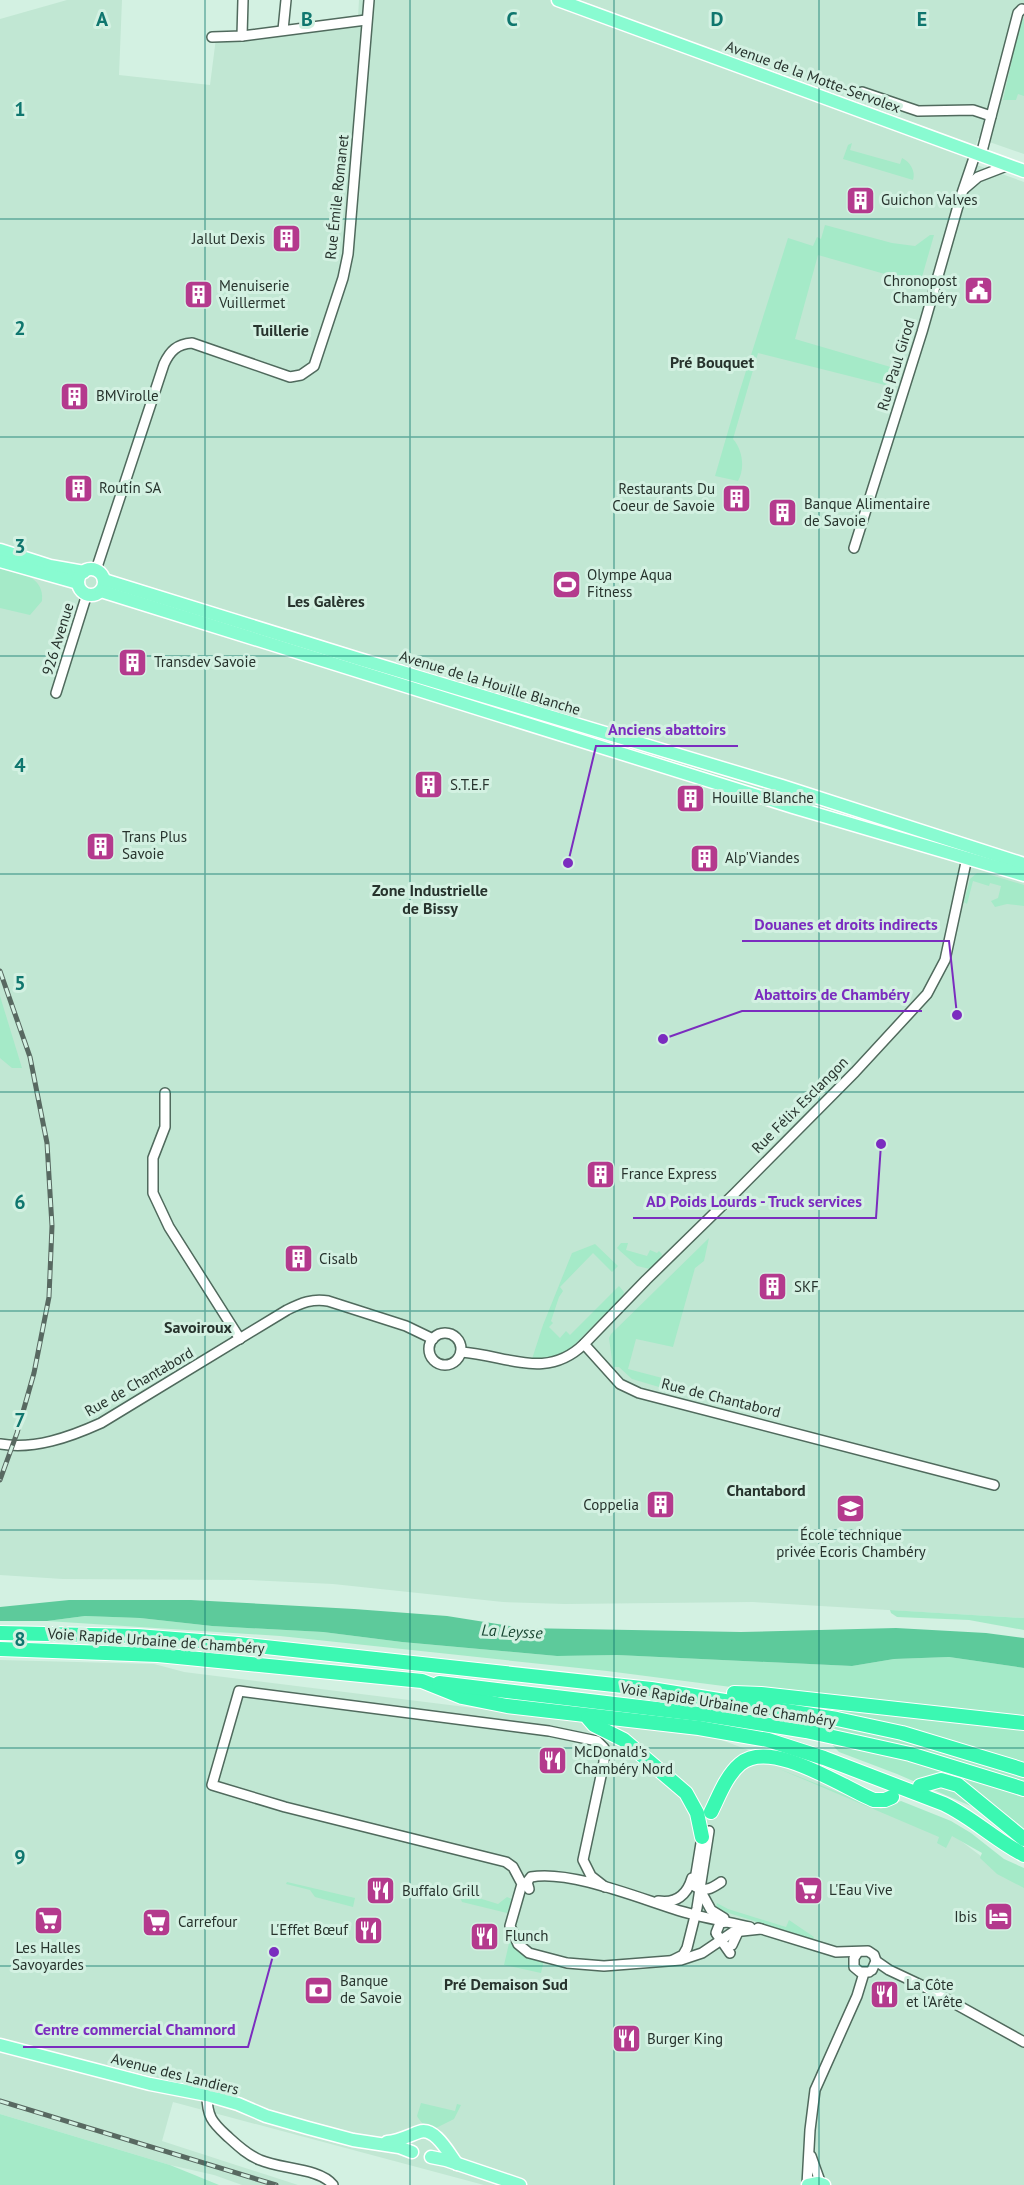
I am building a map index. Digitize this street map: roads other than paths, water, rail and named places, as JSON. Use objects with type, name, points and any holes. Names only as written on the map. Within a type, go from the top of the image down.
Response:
[{"type":"highway","name":"Voie Rapide Urbaine de Chambéry","points":[[0,1633],[137,1636],[238,1644],[651,1689],[837,1719],[903,1733],[1024,1770]]},
{"type":"highway","name":"Voie Rapide Urbaine de Chambéry","points":[[0,1649],[146,1654],[274,1665],[697,1714],[806,1731],[910,1754],[1024,1789]]},
{"type":"highway","points":[[422,1681],[462,1697],[507,1706],[768,1740],[944,1804],[1024,1849]]},
{"type":"highway","points":[[651,1689],[761,1694],[1022,1723]]},
{"type":"highway","points":[[587,1716],[594,1725],[624,1740],[686,1792],[706,1834]]},
{"type":"highway","points":[[736,1763],[750,1750],[766,1747],[805,1752]]},
{"type":"highway","points":[[706,1834],[718,1782],[728,1765],[750,1758],[777,1756],[874,1800],[885,1800],[892,1797]]},
{"type":"highway","points":[[920,1786],[941,1780],[958,1785],[1024,1839]]},
{"type":"highway","points":[[973,1820],[1024,1855]]},
{"type":"highway","points":[[973,1820],[981,1834],[1024,1863]]},
{"type":"main road","name":"Avenue de la Motte-Servolex","points":[[558,0],[1024,171]]},
{"type":"main road","points":[[0,550],[86,575]]},
{"type":"main road","points":[[0,561],[86,575],[102,575],[103,586]]},
{"type":"main road","points":[[86,575],[82,591],[87,594]]},
{"type":"main road","name":"Avenue de la Houille Blanche","points":[[87,594],[94,595],[103,586],[793,807],[1023,868]]},
{"type":"main road","name":"Avenue des Landiers","points":[[0,2045],[238,2104],[266,2116],[353,2140],[399,2147],[412,2152]]},
{"type":"main road","points":[[377,2144],[399,2141],[427,2131],[437,2139],[457,2164]]},
{"type":"main road","points":[[414,2135],[410,2143],[412,2152],[418,2158],[431,2157],[520,2185]]},
{"type":"main road","points":[[431,2157],[438,2149],[437,2139]]},
{"type":"street","points":[[242,36],[243,0]]},
{"type":"street","points":[[283,30],[286,0]]},
{"type":"street","name":"Rue Émile Romanet","points":[[86,575],[164,364],[173,349],[192,343],[290,377],[301,375],[314,366],[343,278],[348,254],[369,0]]},
{"type":"street","name":"Rue Paul Girod","points":[[854,548],[922,332],[962,190],[979,154],[1018,13],[1022,9]]},
{"type":"street","points":[[212,38],[366,20]]},
{"type":"street","points":[[862,92],[918,111],[973,110],[991,116]]},
{"type":"street","points":[[962,190],[978,177],[1009,165]]},
{"type":"street","name":"926 Avenue","points":[[56,693],[87,594]]},
{"type":"street","name":"Rue Félix Esclangon","points":[[584,1344],[653,1272],[855,1072],[927,994],[945,960],[968,853]]},
{"type":"street","points":[[165,1093],[165,1127],[153,1158],[153,1193],[169,1227],[240,1339]]},
{"type":"street","name":"Rue de Chantabord","points":[[9,1445],[50,1441],[101,1424],[304,1302],[321,1300],[406,1326],[433,1339]]},
{"type":"street","points":[[441,1334],[452,1335],[459,1342],[461,1352],[453,1363],[438,1364],[430,1353],[433,1339],[441,1334]]},
{"type":"street","points":[[461,1352],[540,1365],[550,1364],[570,1356],[584,1344]]},
{"type":"street","name":"Rue de Chantabord","points":[[584,1344],[620,1384],[639,1393],[994,1485]]},
{"type":"street","points":[[605,1887],[591,1876],[583,1860],[604,1762],[604,1748],[597,1741],[549,1731],[239,1691],[212,1785],[285,1807],[507,1862],[513,1867],[522,1884],[510,1926],[518,1944],[529,1953],[578,1965],[604,1966],[671,1961],[692,1958],[739,1930],[761,1929]]},
{"type":"street","points":[[639,1897],[666,1902],[684,1895],[689,1887],[706,1834]]},
{"type":"street","points":[[671,1961],[683,1954],[687,1948],[700,1890],[706,1834]]},
{"type":"street","points":[[697,1864],[694,1886],[700,1890],[715,1914],[836,1952],[868,1951],[874,1955],[815,2090],[810,2130],[810,2151],[815,2185]]},
{"type":"street","points":[[529,1889],[529,1879],[544,1875],[605,1887],[695,1915],[761,1929]]},
{"type":"street","points":[[700,1890],[710,1889],[721,1881]]},
{"type":"street","points":[[726,1922],[720,1923],[716,1929],[721,1940],[731,1949],[739,1930]]},
{"type":"street","points":[[836,1952],[853,1964],[857,1970],[870,1968],[889,1970],[923,1986],[1024,2042]]},
{"type":"street","points":[[853,1964],[858,1952]]},
{"type":"street","points":[[207,2096],[208,2114],[212,2120],[250,2155],[268,2163],[323,2176],[333,2185]]},
{"type":"water","name":"La Leysse","points":[[69,1600],[191,1600],[354,1609],[447,1616],[522,1628],[741,1632],[896,1628],[986,1633],[1024,1638],[1024,1668],[949,1657],[894,1659],[852,1666],[617,1655],[557,1656],[402,1642],[323,1632],[212,1626],[140,1618],[85,1616],[47,1621],[0,1621],[0,1607]]},
{"type":"railway","points":[[0,971],[30,1057],[47,1143],[52,1226],[49,1297],[34,1373],[17,1433],[0,1480]]},
{"type":"railway","points":[[0,2101],[276,2185]]},
{"type":"place","name":"Guichon Valves","points":[[860,200]]},
{"type":"place","name":"Jallut Dexis","points":[[286,239]]},
{"type":"place","name":"Chronopost Chambéry","points":[[978,290]]},
{"type":"place","name":"Menuiserie Vuillermet","points":[[198,295]]},
{"type":"place","name":"BMVirolle","points":[[75,396]]},
{"type":"place","name":"Routin SA","points":[[78,488]]},
{"type":"place","name":"Restaurants Du Coeur de Savoie","points":[[736,498]]},
{"type":"place","name":"Banque Alimentaire de Savoie","points":[[783,513]]},
{"type":"place","name":"Olympe Aqua Fitness","points":[[566,584]]},
{"type":"place","name":"Transdev Savoie","points":[[133,662]]},
{"type":"place","name":"S.T.E.F","points":[[429,785]]},
{"type":"place","name":"Houille Blanche","points":[[691,798]]},
{"type":"place","name":"Trans Plus Savoie","points":[[101,846]]},
{"type":"place","name":"Alp'Viandes","points":[[704,858]]},
{"type":"place","name":"Anciens abattoirs","points":[[568,863]]},
{"type":"place","name":"Douanes et droits indirects","points":[[957,1015]]},
{"type":"place","name":"Abattoirs de Chambéry","points":[[663,1039]]},
{"type":"place","name":"AD Poids Lourds - Truck services","points":[[881,1144]]},
{"type":"place","name":"France Express","points":[[600,1174]]},
{"type":"place","name":"Cisalb","points":[[298,1259]]},
{"type":"place","name":"SKF","points":[[773,1287]]},
{"type":"place","name":"Coppelia","points":[[660,1505]]},
{"type":"place","name":"École technique privée Ecoris Chambéry","points":[[851,1508]]},
{"type":"place","name":"McDonald's Chambéry Nord","points":[[553,1761]]},
{"type":"place","name":"L'Eau Vive","points":[[808,1890]]},
{"type":"place","name":"Buffalo Grill","points":[[381,1891]]},
{"type":"place","name":"Ibis","points":[[998,1917]]},
{"type":"place","name":"Les Halles Savoyardes","points":[[48,1921]]},
{"type":"place","name":"Carrefour","points":[[157,1922]]},
{"type":"place","name":"L'Effet Bœuf","points":[[369,1930]]},
{"type":"place","name":"Flunch","points":[[484,1936]]},
{"type":"place","name":"Centre commercial Chamnord","points":[[274,1952]]},
{"type":"place","name":"Banque de Savoie","points":[[319,1990]]},
{"type":"place","name":"La Côte et l'Arête","points":[[885,1994]]},
{"type":"place","name":"Burger King","points":[[626,2039]]},
{"type":"district","name":"Tuillerie","points":[[281,330]]},
{"type":"district","name":"Pré Bouquet","points":[[712,362]]},
{"type":"district","name":"Les Galères","points":[[326,601]]},
{"type":"district","name":"Zone Industrielle de Bissy","points":[[430,899]]},
{"type":"district","name":"Savoiroux","points":[[198,1327]]},
{"type":"district","name":"Chantabord","points":[[766,1490]]},
{"type":"district","name":"Pré Demaison Sud","points":[[506,1984]]}]
